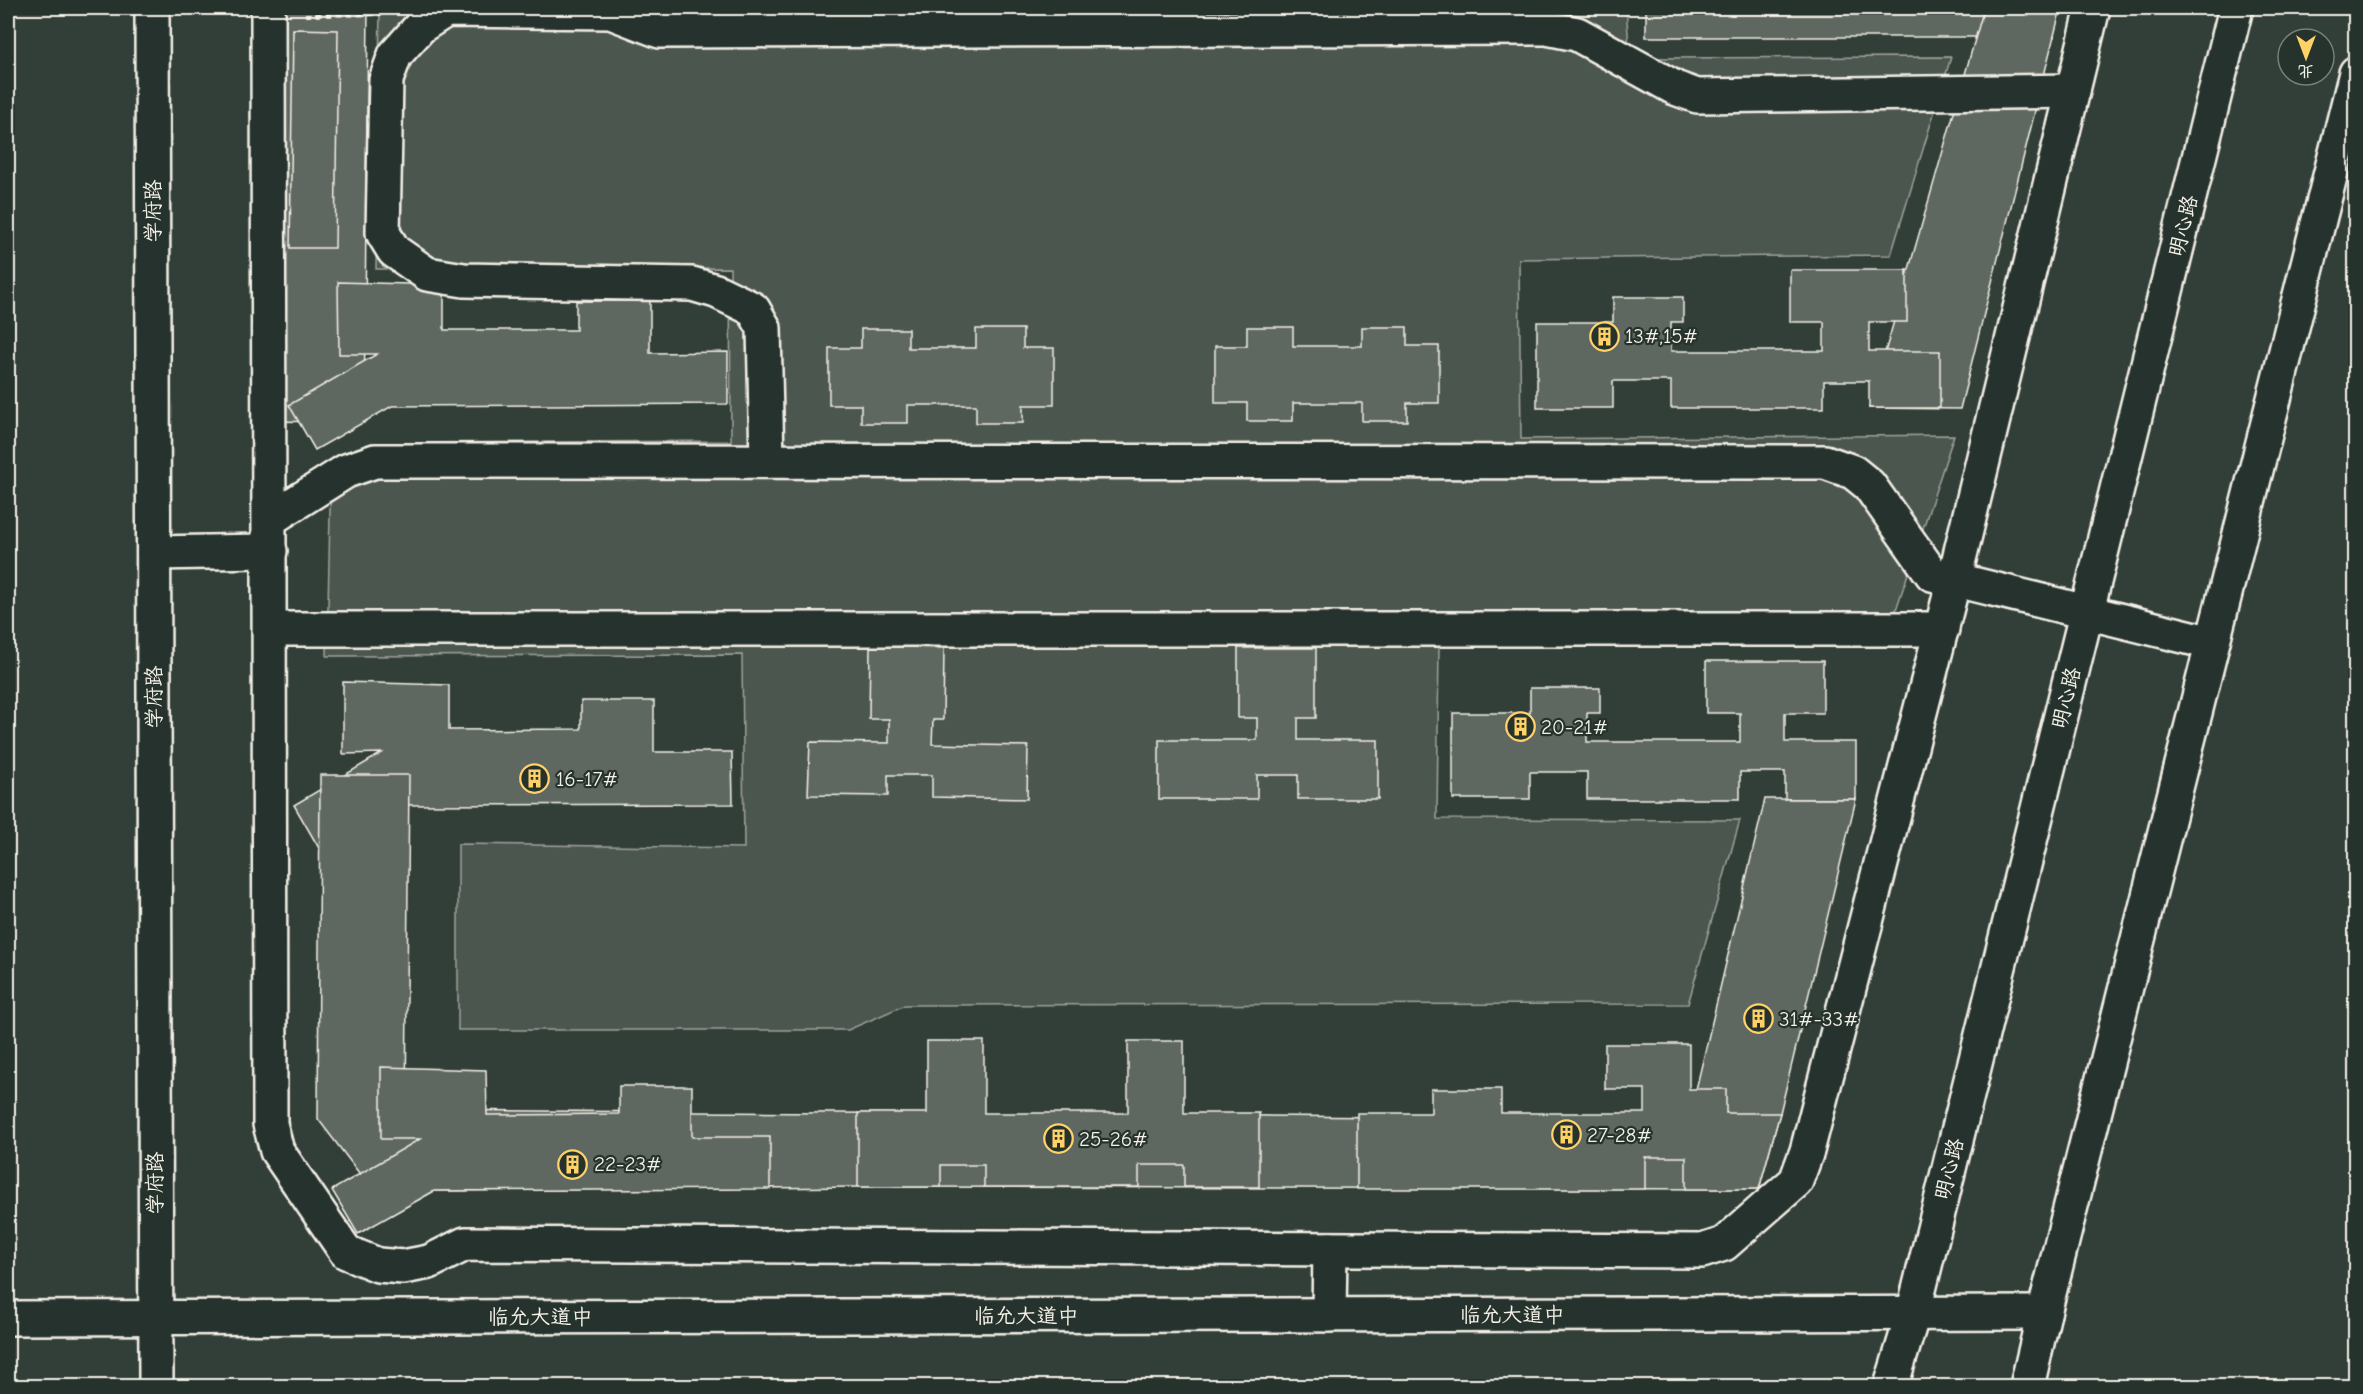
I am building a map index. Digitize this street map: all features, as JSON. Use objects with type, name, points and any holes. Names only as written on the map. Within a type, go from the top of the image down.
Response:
[{"type":"street","name":"学府路","points":[[152,8],[156,1386]]},
{"type":"street","points":[[268,12],[270,1124],[277,1151],[346,1252],[378,1265],[404,1267],[429,1262],[465,1245],[1702,1251],[1724,1245],[1796,1181],[1807,1151],[1942,629],[2093,8]]},
{"type":"street","name":"明心路","points":[[1891,1386],[1913,1314],[2236,8]]},
{"type":"street","points":[[767,461],[764,328],[753,309],[716,291],[692,284],[464,280],[427,274],[394,252],[383,233],[386,80],[395,55],[421,26],[446,10],[611,12],[660,31],[1105,19],[1547,28],[1577,34],[1675,88],[1697,96],[2073,91]]},
{"type":"street","points":[[2027,1386],[2355,73]]},
{"type":"street","points":[[270,519],[346,471],[375,461],[1825,462],[1853,472],[1869,485],[1932,574],[2212,643]]},
{"type":"street","points":[[154,553],[270,552]]},
{"type":"street","points":[[270,629],[1942,629]]},
{"type":"street","points":[[1329,1315],[1330,1249]]},
{"type":"street","name":"临允大道中","points":[[8,1318],[2044,1313]]},
{"type":"path","points":[[268,12],[403,14],[421,26]]},
{"type":"shaded area","points":[[380,8],[1626,8],[1629,46],[1650,58],[1951,57],[1891,255],[1519,259],[1521,439],[1954,435],[1884,646],[1439,646],[1437,819],[1740,820],[1688,1004],[905,1005],[848,1030],[458,1030],[458,844],[744,848],[742,655],[327,656],[331,465],[371,443],[731,441],[730,268],[376,269]]},
{"type":"building","points":[[280,8],[368,8],[364,423],[274,421]]},
{"type":"building","points":[[1646,8],[2054,8],[2054,37],[1646,37]]},
{"type":"building","points":[[1984,8],[2061,8],[1960,409],[1869,408]]},
{"type":"building","points":[[293,29],[338,30],[335,248],[290,248]]},
{"type":"building","name":"13#,15#","points":[[1790,270],[1907,270],[1907,322],[1869,322],[1869,351],[1940,351],[1940,408],[1869,408],[1869,381],[1824,381],[1824,408],[1671,408],[1671,381],[1613,381],[1613,408],[1537,408],[1537,322],[1613,322],[1613,297],[1683,297],[1683,322],[1671,322],[1671,351],[1824,351],[1824,322],[1790,322]]},
{"type":"building","points":[[338,282],[444,285],[444,330],[576,330],[576,301],[650,301],[650,353],[728,352],[728,404],[392,406],[315,450],[289,405],[377,354],[339,354]]},
{"type":"building","points":[[1247,327],[1293,327],[1293,346],[1362,346],[1362,327],[1407,327],[1407,346],[1439,346],[1439,403],[1407,403],[1407,421],[1362,421],[1362,403],[1293,403],[1293,421],[1247,421],[1247,403],[1215,403],[1215,346],[1247,346]]},
{"type":"building","points":[[861,329],[908,329],[908,348],[976,348],[976,329],[1023,329],[1023,348],[1054,348],[1054,405],[1023,405],[1023,423],[976,423],[976,405],[908,405],[908,423],[861,423],[861,405],[829,405],[829,348],[861,348]]},
{"type":"building","points":[[870,646],[944,648],[943,720],[933,720],[932,744],[1028,746],[1027,799],[932,797],[932,775],[888,775],[888,796],[808,795],[810,742],[889,743],[889,719],[869,719]]},
{"type":"building","points":[[1238,648],[1316,648],[1316,718],[1298,718],[1298,740],[1378,740],[1378,799],[1298,799],[1298,775],[1257,775],[1257,799],[1159,799],[1159,740],[1257,740],[1257,718],[1238,718]]},
{"type":"building","name":"20-21#","points":[[1706,661],[1823,661],[1823,713],[1785,713],[1785,742],[1856,742],[1856,799],[1785,799],[1785,772],[1740,772],[1740,799],[1587,799],[1587,772],[1530,772],[1530,799],[1453,799],[1453,713],[1530,713],[1530,688],[1600,688],[1600,713],[1587,713],[1587,742],[1740,742],[1740,713],[1706,713]]},
{"type":"building","name":"16-17#","points":[[343,682],[449,685],[449,730],[581,729],[581,701],[654,701],[654,752],[732,752],[733,804],[396,805],[320,850],[294,805],[382,753],[343,754]]},
{"type":"building","name":"31#-33#","points":[[320,775],[409,775],[406,1110],[1689,1119],[1765,799],[1856,799],[1780,1113],[1759,1189],[858,1187],[434,1191],[391,1215],[318,1119]]},
{"type":"building","name":"25-26#","points":[[927,1041],[984,1041],[984,1113],[1128,1113],[1128,1041],[1184,1041],[1184,1113],[1259,1113],[1259,1187],[1184,1187],[1184,1165],[1139,1165],[1139,1187],[984,1187],[984,1165],[941,1165],[941,1187],[858,1187],[858,1113],[927,1113]]},
{"type":"building","name":"27-28#","points":[[1605,1044],[1689,1044],[1689,1089],[1726,1089],[1726,1113],[1780,1113],[1759,1189],[1686,1189],[1686,1157],[1645,1157],[1645,1189],[1357,1189],[1357,1113],[1431,1113],[1431,1089],[1501,1089],[1501,1113],[1645,1113],[1645,1089],[1605,1089]]},
{"type":"building","name":"22-23#","points":[[381,1067],[486,1070],[487,1115],[619,1114],[619,1086],[692,1086],[692,1137],[770,1137],[770,1189],[434,1191],[358,1234],[332,1190],[420,1139],[381,1139]]},
{"type":"place","name":"13#,15#","points":[[1604,336]]},
{"type":"place","name":"20-21#","points":[[1520,727]]},
{"type":"place","name":"16-17#","points":[[535,779]]},
{"type":"place","name":"31#-33#","points":[[1758,1019]]},
{"type":"place","name":"27-28#","points":[[1566,1135]]},
{"type":"place","name":"25-26#","points":[[1058,1139]]},
{"type":"place","name":"22-23#","points":[[573,1164]]}]
